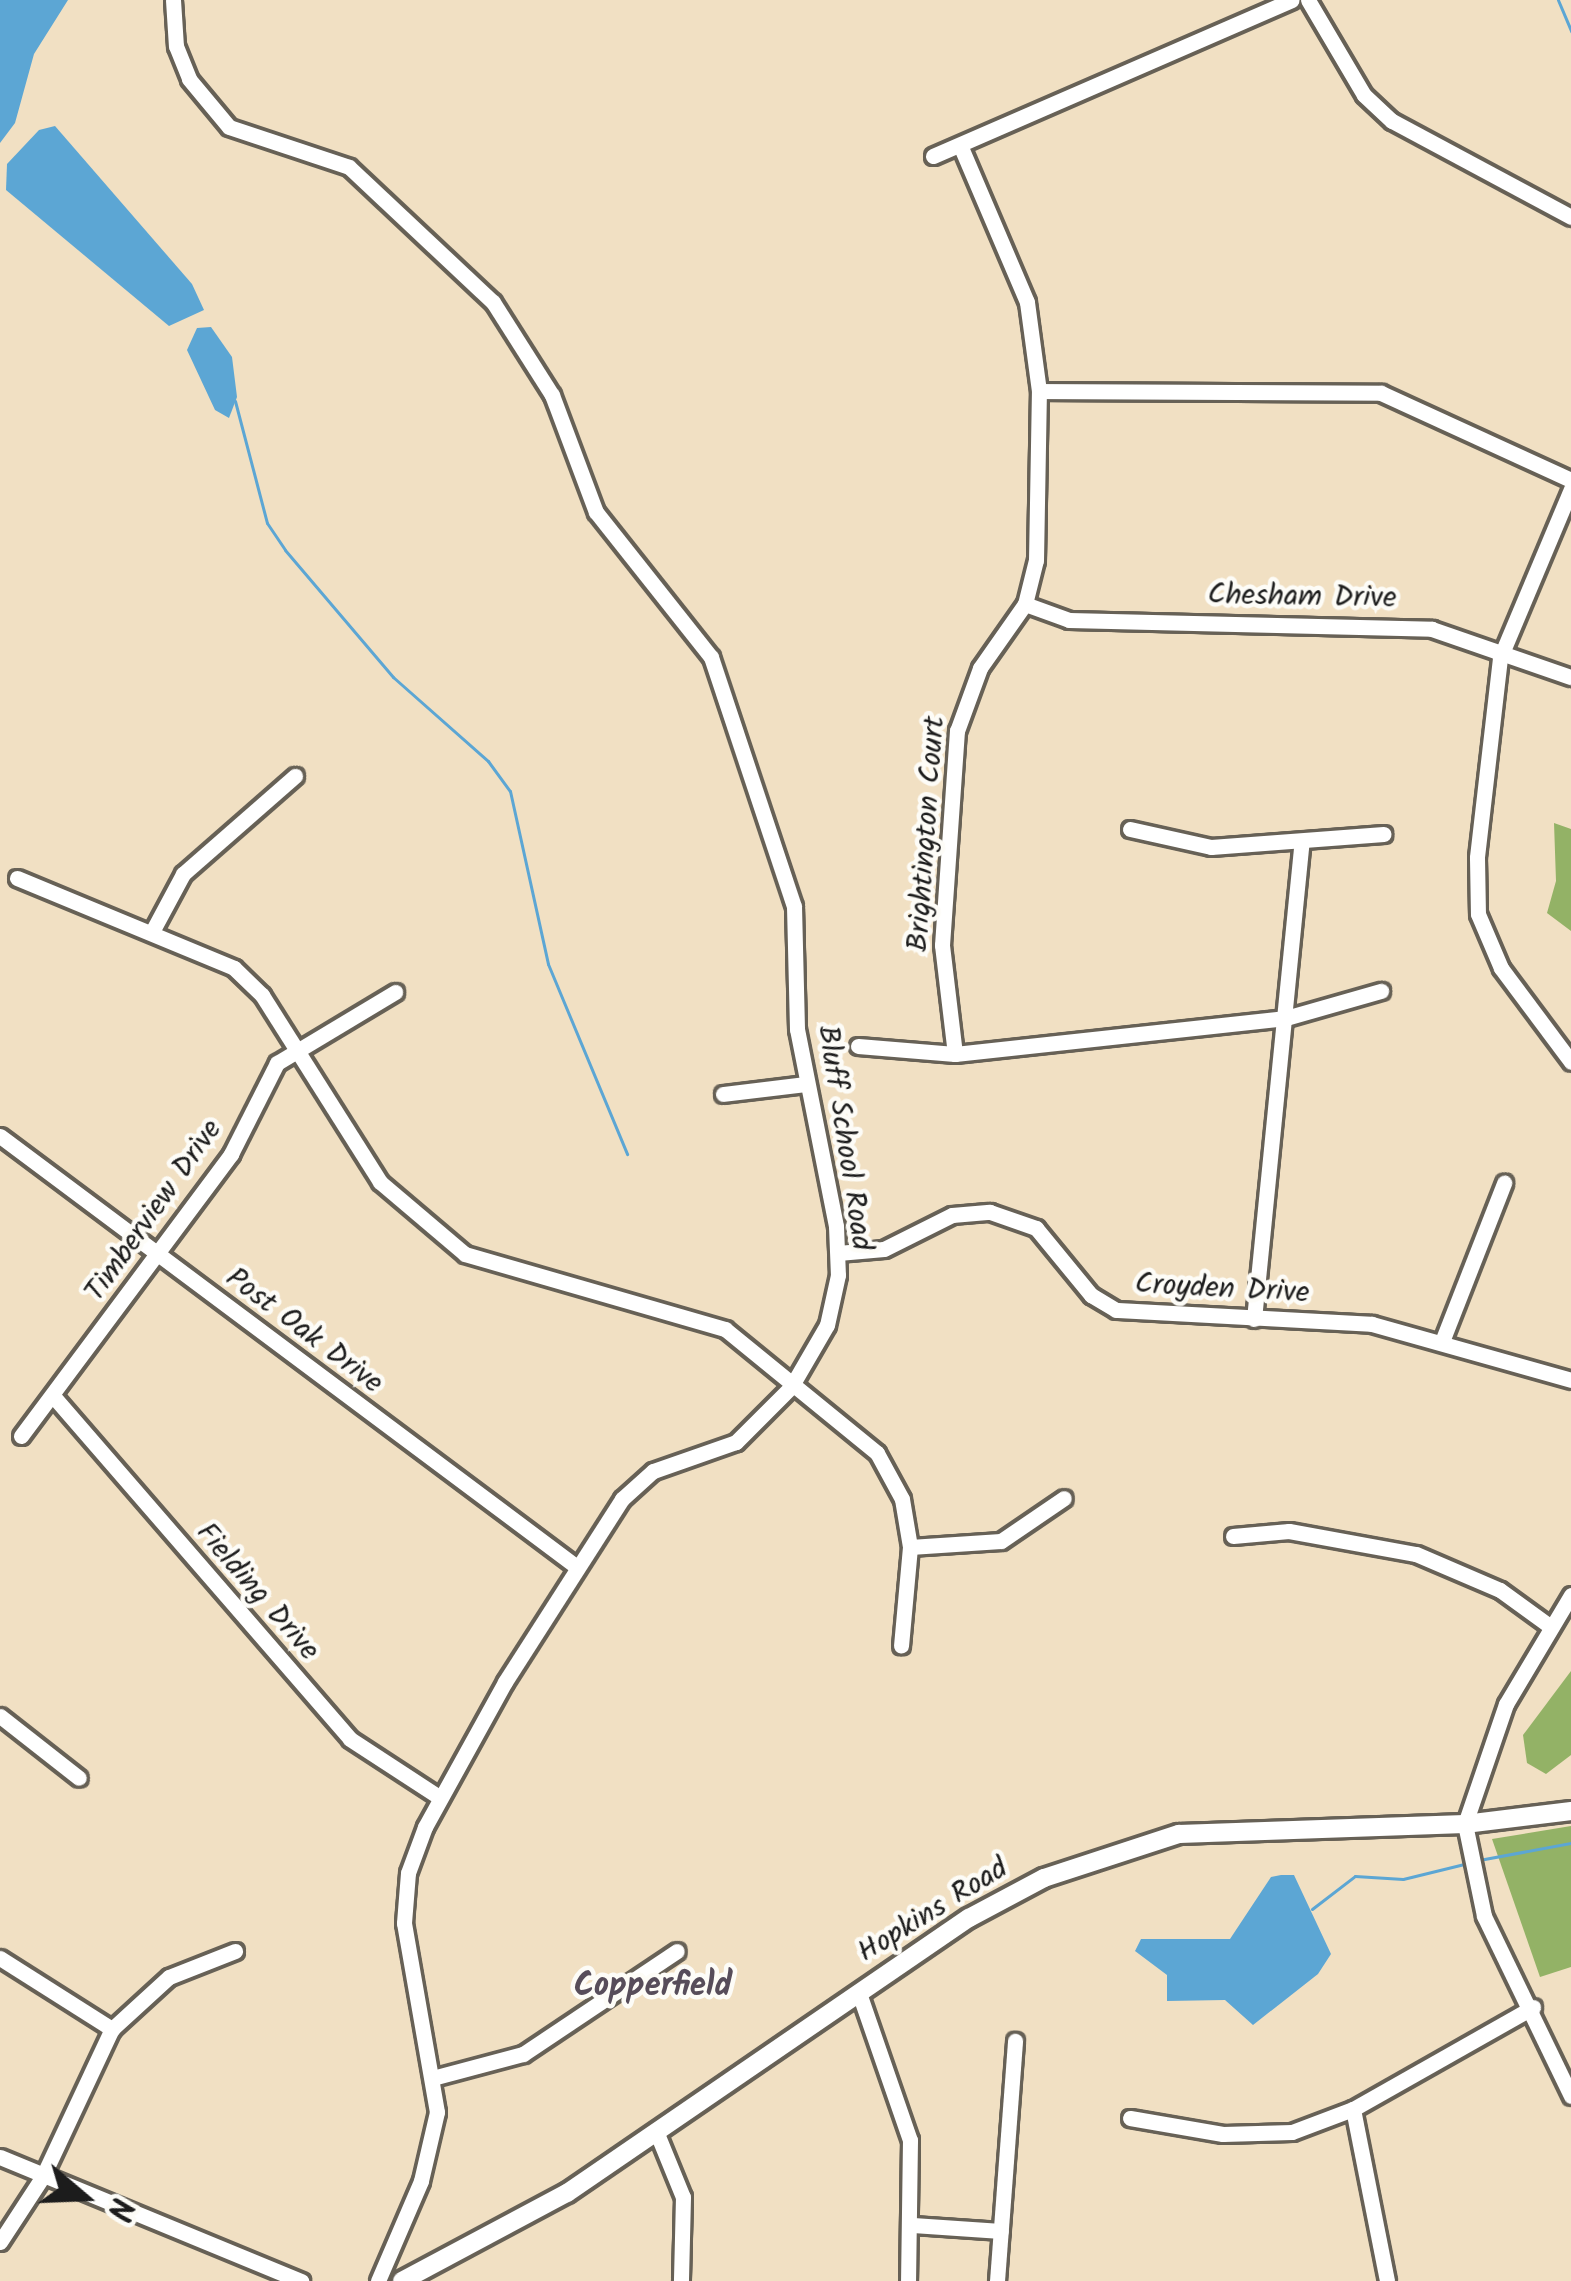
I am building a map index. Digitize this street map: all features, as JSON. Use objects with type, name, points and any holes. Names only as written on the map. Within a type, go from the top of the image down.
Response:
[{"type":"main road","name":"Hopkins Road","points":[[402,2281],[567,2193],[969,1918],[1114,1850],[1246,1827],[1465,1824],[1571,1811]]},
{"type":"street","name":"Bluff School Road","points":[[173,0],[176,46],[189,79],[229,127],[349,167],[493,302],[552,395],[596,512],[711,657],[794,905],[806,1084],[838,1252],[826,1325],[791,1387],[736,1442],[638,1482],[577,1567],[439,1797],[404,1897],[407,1954],[436,2077],[434,2136],[379,2281]]},
{"type":"street","points":[[933,156],[1291,0]]},
{"type":"street","points":[[1308,0],[1364,95],[1392,121],[1571,218]]},
{"type":"street","name":"Brightington Court","points":[[955,1054],[942,945],[957,731],[969,688],[1025,604],[1037,539],[1039,391],[1027,302],[961,147]]},
{"type":"street","points":[[1039,391],[1381,393],[1571,484],[1501,658],[1485,760],[1478,914],[1515,993],[1571,1062]]},
{"type":"street","name":"Chesham Drive","points":[[1025,604],[1069,620],[1373,622],[1432,629],[1501,658],[1571,676]]},
{"type":"street","points":[[153,930],[183,874],[295,776]]},
{"type":"street","points":[[1130,829],[1211,847],[1301,844],[1384,834]]},
{"type":"street","points":[[1254,1318],[1301,844]]},
{"type":"street","points":[[16,878],[153,930],[234,968],[262,995],[380,1182],[465,1254],[708,1321],[893,1474],[910,1547],[901,1646]]},
{"type":"street","points":[[858,1046],[955,1054],[1286,1018],[1381,991]]},
{"type":"street","name":"Timberview Drive","points":[[21,1436],[55,1397],[231,1154],[262,1082],[294,1051],[395,992]]},
{"type":"street","points":[[723,1094],[806,1084]]},
{"type":"street","name":"Post Oak Drive","points":[[0,1136],[577,1567]]},
{"type":"street","points":[[1443,1340],[1504,1183]]},
{"type":"street","name":"Croyden Drive","points":[[838,1252],[884,1249],[952,1215],[991,1212],[1036,1228],[1091,1295],[1116,1310],[1372,1324],[1443,1340],[1571,1380]]},
{"type":"street","name":"Fielding Drive","points":[[55,1397],[350,1739],[439,1797]]},
{"type":"street","points":[[910,1547],[1001,1541],[1064,1498]]},
{"type":"street","points":[[1233,1536],[1289,1532],[1416,1554],[1500,1590],[1551,1627]]},
{"type":"street","points":[[1571,1595],[1506,1704],[1465,1824],[1471,1881],[1571,2096]]},
{"type":"street","points":[[0,1716],[79,1778]]},
{"type":"street","points":[[436,2077],[523,2054],[677,1951]]},
{"type":"street","points":[[0,2242],[43,2176],[112,2029],[169,1977],[235,1952]]},
{"type":"street","points":[[0,1958],[112,2029]]},
{"type":"street","points":[[859,1993],[906,2116],[913,2225],[908,2281]]},
{"type":"street","points":[[1130,2118],[1260,2136],[1353,2110],[1533,2007]]},
{"type":"street","points":[[997,2281],[1015,2042]]},
{"type":"street","points":[[1353,2110],[1387,2281]]},
{"type":"street","points":[[656,2131],[683,2197],[681,2281]]},
{"type":"street","points":[[0,2157],[301,2281]]},
{"type":"street","points":[[913,2225],[1001,2231]]},
{"type":"green space","points":[[1554,823],[1571,829],[1571,931],[1547,913],[1556,881]]},
{"type":"green space","points":[[1571,1671],[1571,1755],[1546,1774],[1527,1763],[1523,1735]]},
{"type":"green space","points":[[1571,1826],[1571,1967],[1540,1977],[1492,1839]]},
{"type":"water","points":[[0,0],[68,0],[34,54],[15,123],[0,143]]},
{"type":"water","points":[[55,126],[192,284],[204,310],[169,326],[6,190],[7,164],[39,130]]},
{"type":"water","points":[[211,327],[232,357],[237,397],[229,418],[215,410],[187,350],[197,328]]},
{"type":"water","points":[[1294,1875],[1331,1954],[1318,1974],[1253,2025],[1225,2000],[1167,2001],[1167,1975],[1135,1951],[1141,1939],[1230,1939],[1271,1877]]},
{"type":"waterway","points":[[1558,0],[1571,31]]},
{"type":"waterway","points":[[235,401],[267,523],[285,550],[393,677],[488,761],[510,791],[548,964],[627,1154]]},
{"type":"waterway","points":[[1479,1860],[1571,1843]]},
{"type":"waterway","points":[[1312,1909],[1355,1876],[1403,1879],[1464,1864]]},
{"type":"district","name":"Copperfield","points":[[653,1987]]}]
